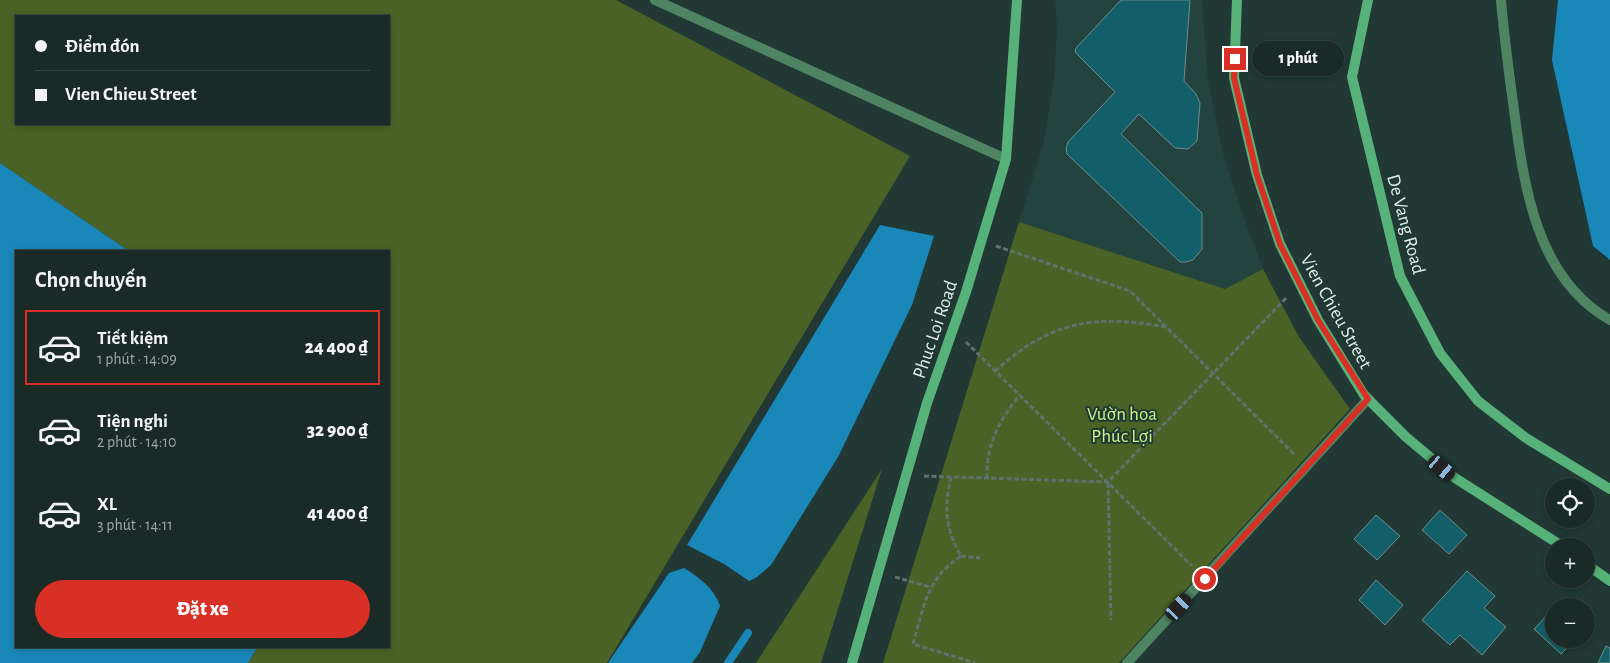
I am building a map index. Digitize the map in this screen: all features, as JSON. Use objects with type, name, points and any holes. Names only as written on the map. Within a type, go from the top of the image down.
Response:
[{"type":"street","points":[[655,0],[1006,159]]},
{"type":"street","name":"Phuc Loi Road","points":[[852,663],[927,403],[953,329],[1006,159],[1017,0]]},
{"type":"street","name":"Vien Chieu Street","points":[[1237,0],[1234,78],[1257,175],[1280,244],[1318,320],[1368,399],[1406,437],[1455,478],[1549,538]]},
{"type":"street","name":"De Vang Road","points":[[1368,0],[1352,77],[1400,276],[1440,353],[1478,400],[1526,438],[1610,489]]},
{"type":"street","points":[[1502,0],[1515,118],[1530,206],[1546,245],[1562,274],[1584,300],[1610,320]]},
{"type":"street","points":[[1126,663],[1368,399]]},
{"type":"street","points":[[1595,570],[1610,581]]},
{"type":"path","points":[[981,242],[1130,291],[1306,466]]},
{"type":"path","points":[[1111,620],[1108,482],[1300,283]]},
{"type":"path","points":[[995,371],[1026,345],[1044,335],[1068,326],[1091,322],[1119,322],[1166,327]]},
{"type":"path","points":[[953,329],[1205,579]]},
{"type":"path","points":[[987,478],[986,463],[994,434],[1000,420],[1020,395]]},
{"type":"path","points":[[906,476],[1108,482]]},
{"type":"path","points":[[951,477],[946,516],[954,544],[961,556]]},
{"type":"path","points":[[975,663],[912,644],[930,587],[936,576],[961,556],[980,558]]},
{"type":"path","points":[[878,572],[930,587]]},
{"type":"shaded area","points":[[1055,0],[1202,0],[1208,82],[1223,153],[1242,213],[1263,269],[1225,289],[1019,222],[1044,142],[1054,79],[1057,29]]},
{"type":"green space","points":[[0,0],[616,0],[910,156],[607,663],[248,663],[257,648],[390,648],[390,250],[128,250],[0,163]]},
{"type":"green space","name":"Vườn hoa Phúc Lợi","points":[[1019,222],[1225,289],[1263,269],[1299,337],[1350,409],[1119,663],[883,663]]},
{"type":"green space","points":[[882,469],[821,663],[756,663]]},
{"type":"water","points":[[1558,0],[1610,0],[1610,260],[1593,246],[1552,60]]},
{"type":"water","points":[[0,163],[128,250],[15,250],[15,648],[257,648],[248,663],[0,663]]},
{"type":"water","points":[[880,225],[934,236],[912,305],[838,457],[771,565],[749,581],[724,564],[687,545]]},
{"type":"water","points":[[684,568],[706,584],[720,606],[700,652],[692,663],[608,663],[669,573]]},
{"type":"building","points":[[1121,0],[1190,0],[1184,81],[1196,94],[1200,103],[1197,141],[1188,149],[1175,148],[1139,114],[1121,134],[1202,213],[1202,249],[1193,260],[1186,262],[1180,262],[1067,154],[1068,142],[1115,92],[1075,52],[1076,48]]},
{"type":"building","points":[[1440,510],[1467,535],[1449,554],[1422,530]]},
{"type":"building","points":[[1376,515],[1400,536],[1377,560],[1354,539]]},
{"type":"building","points":[[1467,571],[1495,596],[1484,608],[1506,627],[1482,655],[1460,635],[1450,645],[1422,620]]},
{"type":"building","points":[[1376,580],[1403,605],[1385,625],[1359,600]]},
{"type":"building","points":[[1545,617],[1545,639],[1534,629]]},
{"type":"building","points":[[1606,646],[1610,648],[1610,663],[1598,663]]},
{"type":"building","points":[[1555,648],[1567,648],[1561,654]]},
{"type":"waterway","points":[[728,663],[748,633]]},
{"type":"route","points":[[1205,579],[1368,399],[1318,320],[1280,244],[1257,175],[1234,78],[1235,59]]}]
